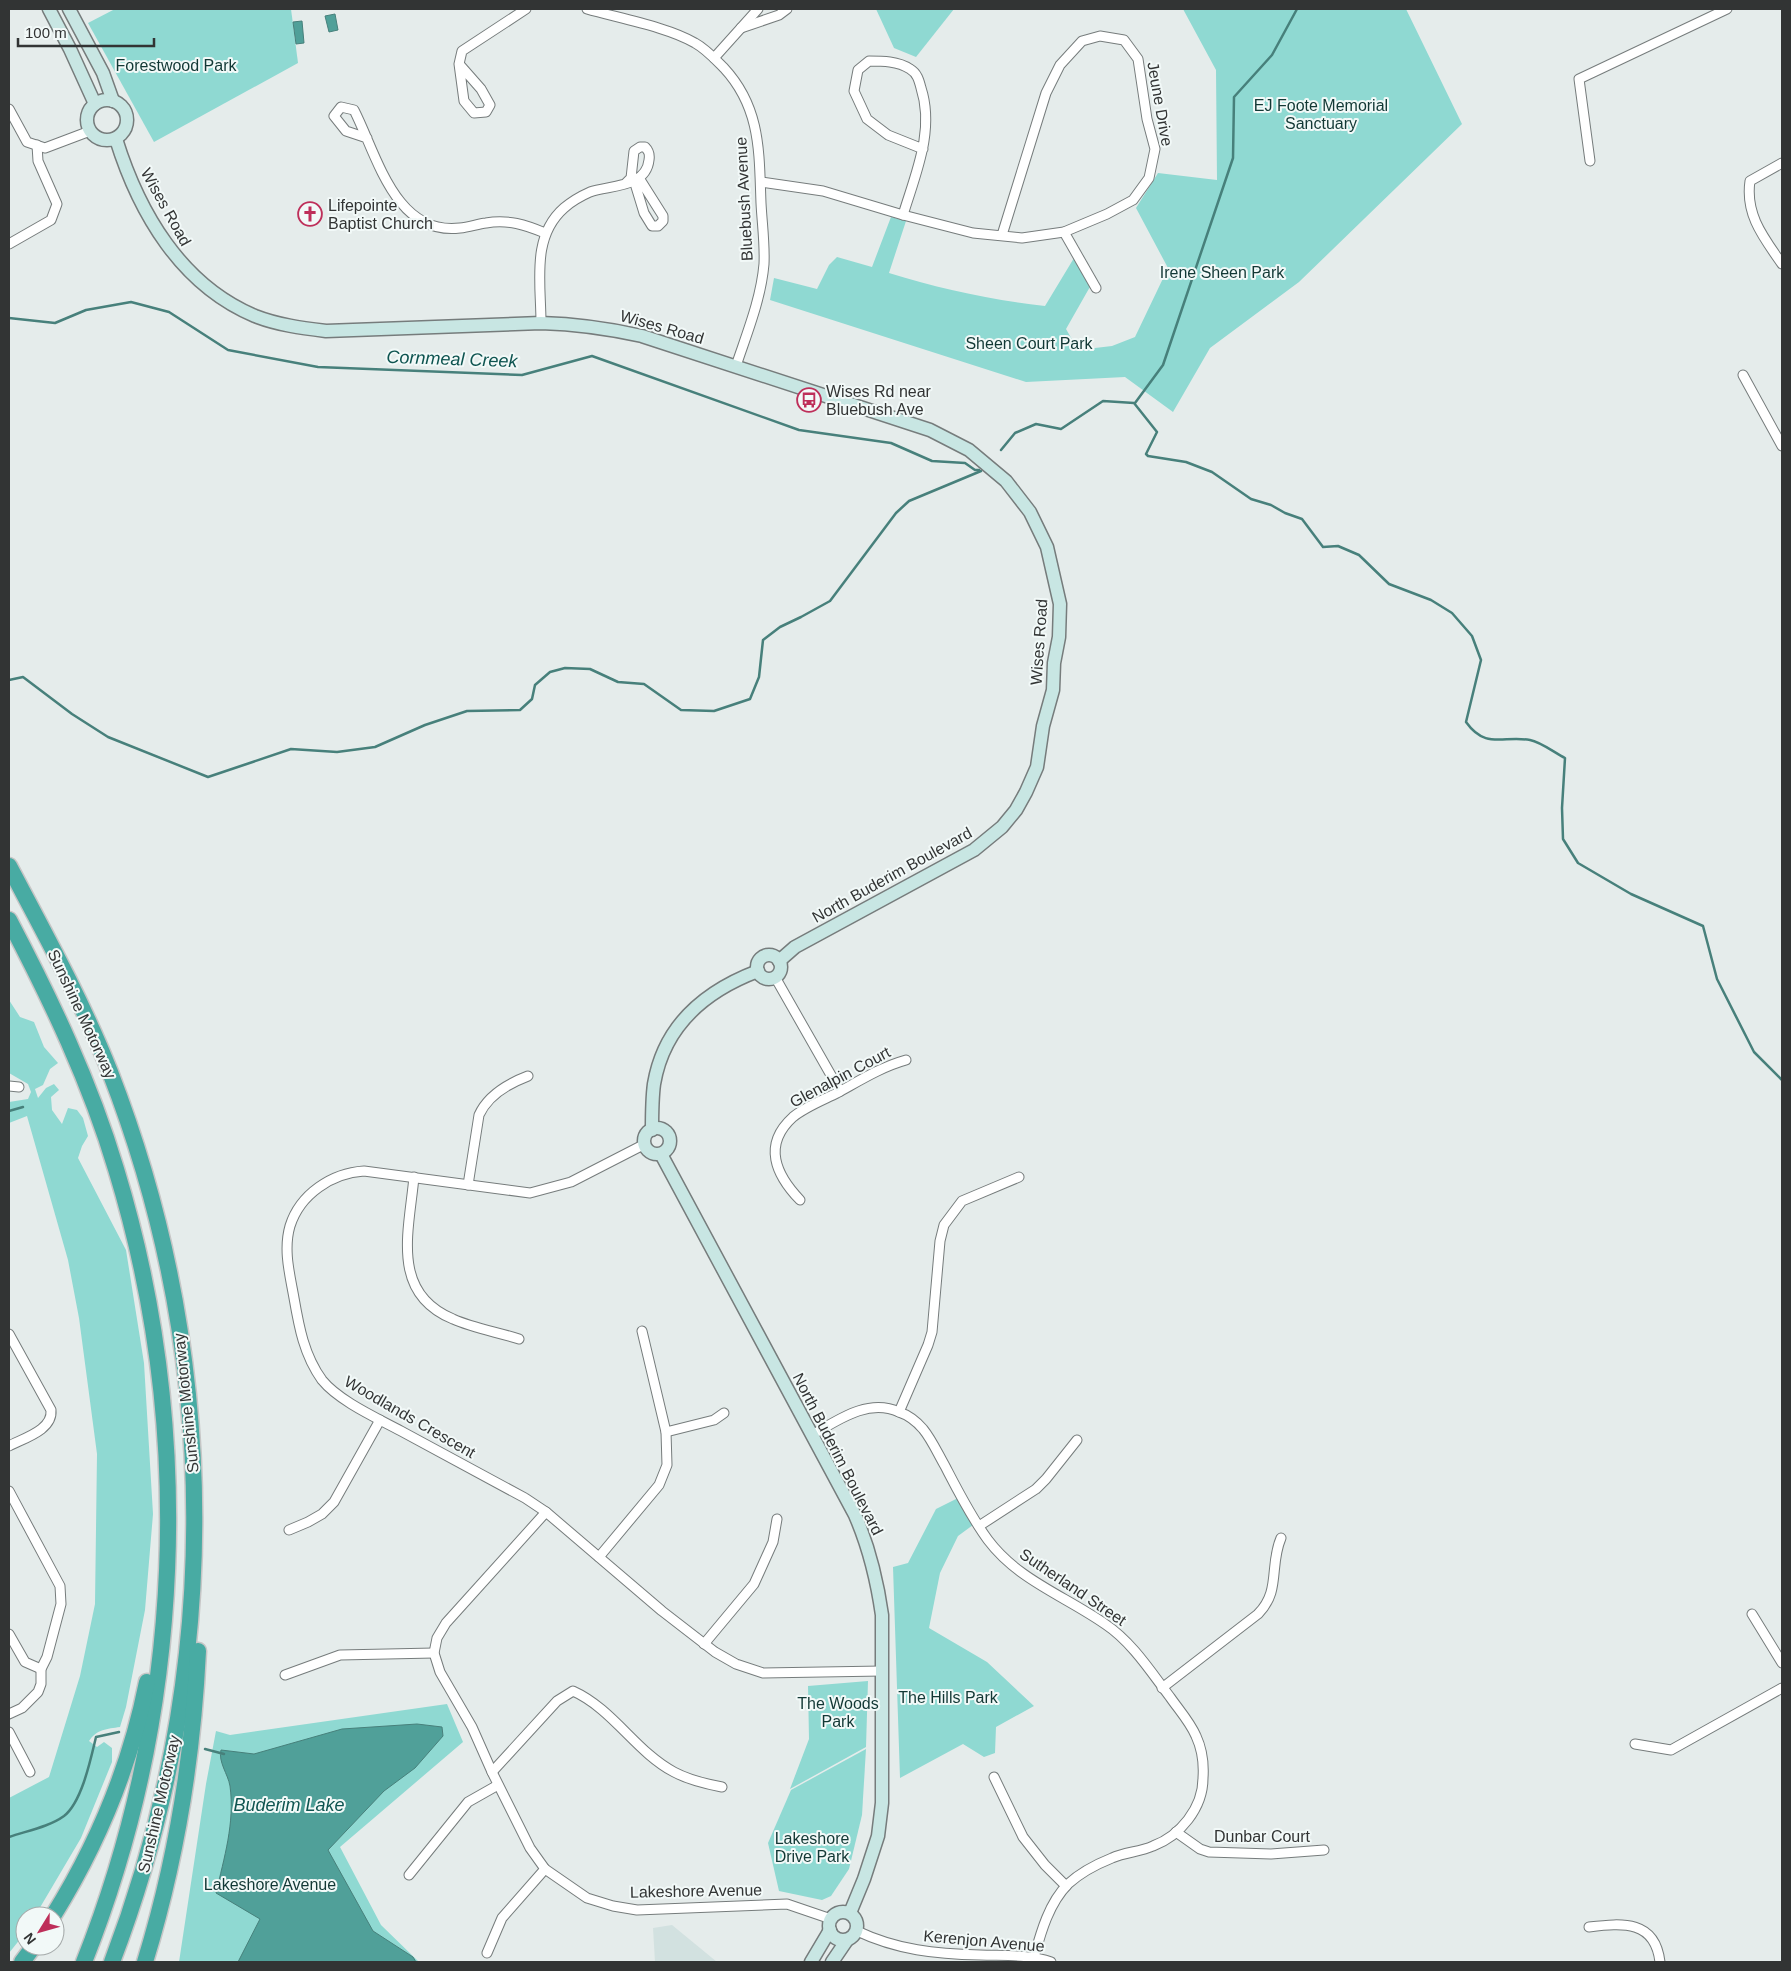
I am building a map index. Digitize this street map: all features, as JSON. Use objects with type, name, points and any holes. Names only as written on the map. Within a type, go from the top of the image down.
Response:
[{"type":"highway","name":"Sunshine Motorway","points":[[9,866],[60,963],[100,1047],[111,1074],[144,1174],[162,1240],[175,1303],[191,1419],[194,1483],[194,1556],[192,1615],[184,1681],[166,1788],[143,1874],[112,1962]]},
{"type":"highway","name":"Sunshine Motorway","points":[[9,920],[48,995],[76,1057],[116,1168],[142,1267],[161,1378],[168,1454],[169,1495],[165,1619],[153,1715],[136,1797],[120,1860],[84,1962]]},
{"type":"highway","points":[[59,1906],[80,1871],[103,1824],[121,1779],[140,1720],[152,1659],[161,1516],[169,1495]]},
{"type":"highway","points":[[145,1962],[165,1890],[177,1837],[188,1766],[196,1695],[199,1632],[192,1615]]},
{"type":"street","points":[[49,9],[74,57],[95,104]]},
{"type":"street","points":[[69,9],[103,73],[113,101]]},
{"type":"street","points":[[459,64],[481,90],[490,105],[486,112],[474,113],[464,101],[459,64],[462,50],[526,9]]},
{"type":"street","name":"Bluebush Avenue","points":[[587,9],[620,13],[696,43],[714,58],[742,91],[754,118],[759,142],[764,264],[757,301],[736,366]]},
{"type":"street","points":[[714,58],[758,9]]},
{"type":"street","points":[[740,28],[779,15],[787,9]]},
{"type":"street","points":[[1590,161],[1579,79],[1727,9]]},
{"type":"street","name":"Jeune Drive","points":[[761,182],[823,192],[973,234],[1022,238],[1064,232],[1107,214],[1133,200],[1149,178],[1155,149],[1147,119],[1138,59],[1124,40],[1100,36],[1082,41],[1060,65],[1046,93],[1002,235]]},
{"type":"street","points":[[903,215],[923,149],[926,132],[924,96],[917,75],[909,68],[886,61],[869,61],[858,70],[854,91],[867,119],[888,135],[923,149]]},
{"type":"street","points":[[107,100],[113,101],[119,104],[127,115],[126,129],[116,139],[99,139],[90,131],[87,119],[91,108],[95,104],[107,100]]},
{"type":"street","points":[[9,109],[27,142],[45,148],[90,131]]},
{"type":"street","points":[[367,138],[395,196],[409,212],[419,219],[434,226],[452,228],[491,222],[510,222],[546,233]]},
{"type":"street","name":"Wises Road","points":[[116,139],[129,177],[158,232],[175,256],[192,274],[217,294],[256,316],[299,328],[326,331],[541,322],[607,328],[642,336],[904,420],[946,437],[979,458],[1013,488],[1030,512],[1047,547],[1060,604],[1059,637],[1054,663],[1053,690],[1043,726]]},
{"type":"street","points":[[9,244],[51,220],[57,204],[38,161],[37,145]]},
{"type":"street","points":[[541,322],[540,259],[542,243],[546,233],[562,210],[578,198],[633,179],[646,172],[649,161],[648,150],[643,146],[634,151],[632,159],[633,179],[646,218],[652,225],[658,226],[664,220],[660,210],[633,179]]},
{"type":"street","points":[[632,159],[649,161]]},
{"type":"street","points":[[1782,164],[1750,181],[1748,196],[1757,227],[1782,264]]},
{"type":"street","points":[[646,218],[660,210]]},
{"type":"street","points":[[1064,232],[1096,288]]},
{"type":"street","points":[[1743,375],[1782,446]]},
{"type":"street","name":"North Buderim Boulevard","points":[[779,961],[795,947],[974,850],[994,834],[1016,810],[1026,792],[1037,767],[1043,726]]},
{"type":"street","points":[[758,971],[758,961],[764,956],[774,956],[779,961],[780,968],[775,977]]},
{"type":"street","points":[[758,971],[767,978],[775,977]]},
{"type":"street","points":[[652,1130],[662,1130],[669,1137],[669,1147],[660,1154],[649,1151],[645,1144],[645,1137],[652,1130],[654,1085],[664,1052],[672,1035],[701,1001],[739,978],[758,971]]},
{"type":"street","points":[[775,977],[840,1091]]},
{"type":"street","name":"Glenalpin Court","points":[[800,1200],[780,1176],[775,1150],[779,1137],[794,1116],[890,1065],[906,1060]]},
{"type":"street","points":[[468,1185],[479,1115],[483,1107],[512,1083],[528,1076]]},
{"type":"street","points":[[9,1086],[19,1087]]},
{"type":"street","name":"Woodlands Crescent","points":[[645,1144],[571,1182],[530,1193],[364,1171],[342,1175],[328,1181],[309,1194],[298,1208],[290,1226],[286,1243],[301,1335],[316,1370],[331,1389],[380,1420],[525,1498],[546,1512],[704,1644],[736,1664],[763,1673],[882,1671]]},
{"type":"street","name":"North Buderim Boulevard","points":[[660,1154],[855,1515],[871,1556],[882,1614],[882,1794],[878,1836],[864,1879],[850,1913]]},
{"type":"street","points":[[414,1177],[407,1258],[409,1272],[415,1286],[430,1306],[454,1320],[519,1339]]},
{"type":"street","points":[[899,1412],[932,1332],[940,1241],[944,1225],[962,1202],[1019,1177]]},
{"type":"street","points":[[599,1557],[659,1485],[667,1465],[666,1432],[642,1331]]},
{"type":"street","points":[[9,1334],[51,1410],[52,1416],[50,1421],[42,1428],[9,1446]]},
{"type":"street","name":"Sutherland Street","points":[[812,1435],[863,1409],[882,1408],[899,1412],[917,1423],[925,1432],[979,1526],[1002,1556],[1024,1575],[1090,1614],[1116,1632],[1142,1661],[1196,1736],[1203,1761],[1203,1787],[1198,1803],[1176,1832],[1153,1846],[1111,1858],[1086,1871],[1066,1886],[1049,1913],[1034,1957]]},
{"type":"street","points":[[666,1432],[714,1420],[724,1413]]},
{"type":"street","points":[[289,1530],[322,1514],[334,1502],[380,1420]]},
{"type":"street","points":[[979,1526],[1036,1489],[1077,1440]]},
{"type":"street","points":[[9,1491],[60,1586],[61,1604],[47,1657],[41,1669],[41,1684],[38,1692],[22,1708],[9,1714]]},
{"type":"street","points":[[285,1675],[340,1655],[434,1653],[437,1638],[446,1623],[546,1512]]},
{"type":"street","points":[[704,1644],[754,1584],[773,1542],[777,1519]]},
{"type":"street","points":[[1162,1688],[1267,1605],[1273,1591],[1275,1557],[1281,1538]]},
{"type":"street","points":[[1752,1614],[1782,1663]]},
{"type":"street","points":[[9,1634],[25,1662],[41,1669]]},
{"type":"street","name":"Lakeshore Avenue","points":[[434,1653],[440,1672],[472,1727],[498,1785],[530,1848],[545,1869],[587,1898],[637,1910],[787,1904],[830,1924]]},
{"type":"street","points":[[1635,1744],[1671,1750],[1782,1688]]},
{"type":"street","points":[[492,1772],[557,1701],[573,1691],[589,1698],[652,1756],[674,1772],[705,1784],[722,1788]]},
{"type":"street","points":[[9,1732],[30,1772]]},
{"type":"street","points":[[994,1777],[1023,1838],[1044,1865],[1066,1886]]},
{"type":"street","points":[[409,1875],[468,1802],[498,1785]]},
{"type":"street","name":"Dunbar Court","points":[[1176,1832],[1200,1849],[1215,1853],[1271,1854],[1324,1850]]},
{"type":"street","points":[[487,1953],[502,1918],[545,1869]]},
{"type":"street","points":[[811,1962],[830,1924],[841,1912],[850,1913],[858,1922],[857,1931],[855,1935],[846,1940],[832,1962]]},
{"type":"street","points":[[830,1924],[834,1937],[846,1940]]},
{"type":"street","points":[[1589,1927],[1614,1924],[1639,1927],[1654,1940],[1660,1962]]},
{"type":"street","name":"Kerenjon Avenue","points":[[857,1931],[878,1941],[908,1949],[948,1954],[1034,1957],[1051,1962]]},
{"type":"shaded area","points":[[672,1925],[717,1962],[655,1962],[653,1928]]},
{"type":"green space","name":"Forestwood Park","points":[[115,9],[291,9],[298,63],[154,142],[88,23]]},
{"type":"green space","points":[[876,9],[954,9],[916,57],[894,48]]},
{"type":"green space","points":[[1183,9],[1406,9],[1462,124],[1299,282],[1210,348],[1173,412],[1125,377],[1026,382],[770,300],[774,278],[817,289],[829,265],[837,257],[872,267],[891,217],[906,221],[889,273],[966,293],[1005,301],[1045,306],[1074,258],[1091,285],[1066,329],[1078,350],[1112,346],[1135,337],[1168,268],[1136,208],[1158,173],[1217,180],[1216,70]]},
{"type":"green space","points":[[9,1000],[20,1017],[34,1022],[44,1047],[58,1063],[50,1069],[43,1085],[35,1089],[38,1098],[46,1088],[54,1084],[59,1090],[51,1097],[52,1110],[62,1124],[68,1108],[77,1110],[83,1118],[88,1136],[78,1158],[126,1250],[144,1363],[153,1514],[145,1610],[126,1707],[120,1727],[99,1732],[89,1741],[97,1747],[104,1742],[112,1748],[112,1762],[81,1838],[41,1906],[15,1906],[15,1946],[9,1953],[9,1798],[49,1777],[80,1676],[95,1604],[97,1454],[79,1318],[68,1260],[27,1116],[9,1123],[9,1102],[28,1099],[31,1092],[28,1084],[9,1073]]},
{"type":"green space","name":"The Hills Park","points":[[958,1498],[973,1525],[958,1536],[940,1573],[929,1628],[987,1662],[1034,1706],[996,1727],[995,1753],[984,1757],[963,1744],[900,1778],[893,1567],[908,1563],[936,1509]]},
{"type":"green space","name":"The Woods Park","points":[[868,1681],[866,1747],[790,1789],[809,1739],[808,1686]]},
{"type":"green space","name":"Buderim Lake","points":[[447,1704],[463,1742],[340,1847],[381,1925],[419,1962],[179,1962],[216,1731],[230,1735]]},
{"type":"green space","name":"Lakeshore Drive Park","points":[[866,1749],[862,1815],[849,1869],[831,1896],[822,1900],[779,1891],[768,1843],[791,1790]]},
{"type":"water","points":[[335,14],[338,30],[329,32],[325,16]]},
{"type":"water","points":[[302,21],[304,43],[296,44],[293,22]]},
{"type":"water","name":"Buderim Lake","points":[[417,1724],[442,1727],[443,1736],[415,1768],[384,1791],[328,1850],[373,1931],[413,1957],[416,1962],[238,1962],[260,1919],[216,1893],[228,1840],[231,1813],[230,1786],[222,1764],[221,1750],[254,1754],[342,1729]]},
{"type":"waterway","points":[[1135,403],[1163,365],[1233,158],[1234,97],[1272,55],[1297,9]]},
{"type":"waterway","name":"Cornmeal Creek","points":[[9,318],[55,323],[86,310],[131,302],[169,312],[228,350],[318,367],[522,375],[592,356],[799,430],[891,443],[932,461],[965,463],[975,470],[979,470]]},
{"type":"waterway","name":"Cornmeal Creek","points":[[1001,450],[1015,433],[1036,424],[1061,429],[1103,401],[1134,403],[1157,432],[1146,454],[1148,456],[1186,462],[1212,472],[1251,499],[1271,505],[1285,513],[1302,519],[1323,547],[1338,546],[1359,555],[1389,584],[1431,600],[1452,613],[1472,636],[1481,660],[1466,722],[1473,731],[1488,739],[1530,740],[1565,758],[1562,808],[1563,839],[1578,863],[1631,894],[1703,926],[1717,979],[1754,1052],[1782,1080]]},
{"type":"waterway","points":[[9,680],[23,677],[72,714],[108,737],[208,777],[291,749],[337,752],[375,747],[425,725],[467,711],[520,710],[532,699],[535,685],[550,672],[565,668],[590,669],[618,682],[644,684],[681,710],[714,711],[750,699],[759,677],[763,640],[780,627],[830,601],[896,513],[909,501],[981,471]]},
{"type":"waterway","points":[[9,1111],[23,1107]]},
{"type":"waterway","points":[[9,1837],[44,1826],[64,1816],[76,1801],[81,1790],[96,1737],[119,1732]]},
{"type":"waterway","points":[[205,1749],[224,1754]]},
{"type":"place","name":"Lifepointe Baptist Church","points":[[310,214]]},
{"type":"place","name":"Wises Rd near Bluebush Ave","points":[[809,400]]},
{"type":"park label","name":"EJ Foote Memorial Sanctuary","points":[[1321,114]]},
{"type":"park label","name":"Irene Sheen Park","points":[[1222,272]]},
{"type":"park label","name":"Sheen Court Park","points":[[1029,343]]}]
